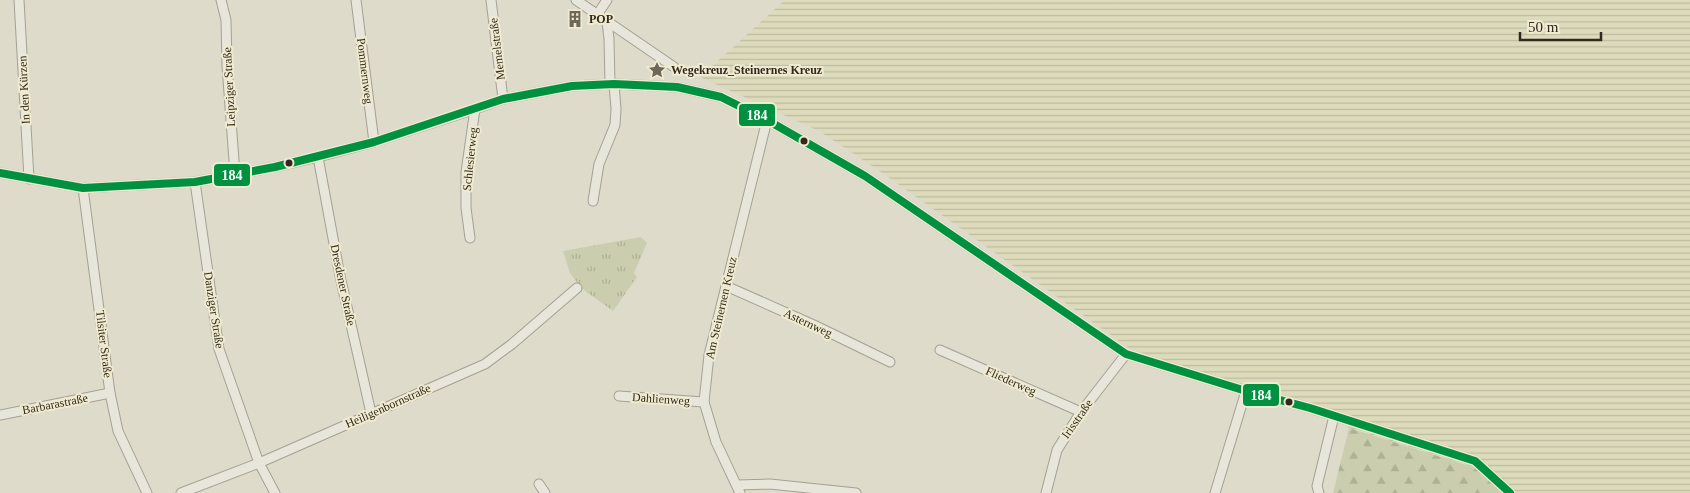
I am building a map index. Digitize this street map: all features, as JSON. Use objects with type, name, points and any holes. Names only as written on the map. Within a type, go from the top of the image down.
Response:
[{"type":"street","name":"In den Kürzen","points":[[19,0],[29,179]]},
{"type":"street","name":"Leipziger Straße","points":[[221,0],[226,20],[234,174]]},
{"type":"street","name":"Pommernweg","points":[[356,0],[374,142]]},
{"type":"street","name":"Memelstraße","points":[[491,0],[503,99]]},
{"type":"street","points":[[576,0],[674,67]]},
{"type":"street","points":[[597,15],[607,0]]},
{"type":"street","points":[[593,202],[599,164],[615,125],[616,109],[607,22]]},
{"type":"street","points":[[0,173],[84,188],[195,182],[275,167],[374,142],[503,99],[572,86],[612,84],[677,86],[720,97],[766,120],[865,176],[1126,354],[1475,460],[1510,493]]},
{"type":"street","name":"Schlesierweg","points":[[470,238],[466,208],[466,172],[476,109]]},
{"type":"street","name":"Am Steinernen Kreuz","points":[[739,489],[716,442],[704,402],[709,355],[766,120]]},
{"type":"street","name":"Dresdener Straße","points":[[318,157],[340,276],[371,413]]},
{"type":"street","name":"Danziger Straße","points":[[195,182],[219,349],[259,463],[275,493]]},
{"type":"street","name":"Tilsiter Straße","points":[[84,188],[110,392],[118,431],[147,493]]},
{"type":"street","name":"Asternweg","points":[[726,286],[814,325],[890,362]]},
{"type":"street","name":"Heiligenbornstraße","points":[[181,493],[259,463],[485,364],[512,344],[577,288]]},
{"type":"street","name":"Fliederweg","points":[[940,350],[1081,412]]},
{"type":"street","name":"Irisstraße","points":[[1046,493],[1057,450],[1081,412],[1126,354]]},
{"type":"street","points":[[1215,493],[1246,391]]},
{"type":"street","name":"Barbarastraße","points":[[0,415],[110,392]]},
{"type":"street","name":"Dahlienweg","points":[[619,396],[704,402]]},
{"type":"street","points":[[1319,493],[1317,486],[1334,416]]},
{"type":"street","points":[[538,484],[545,493]]},
{"type":"street","points":[[739,489],[770,484],[856,493]]},
{"type":"shaded area","points":[[785,0],[1690,0],[1690,493],[1504,493],[1476,468],[1349,428],[1129,348],[881,172],[819,131],[700,77]]},
{"type":"green space","points":[[641,237],[647,243],[634,273],[637,277],[613,311],[581,288],[570,273],[563,251]]},
{"type":"green space","points":[[1349,428],[1476,468],[1504,493],[1333,493]]},
{"type":"transit line","name":"184","points":[[0,173],[83,188],[195,182],[275,167],[374,142],[503,99],[572,86],[614,84],[677,87],[721,97],[767,120],[865,176],[1126,354],[1246,391],[1310,408],[1475,461],[1510,493]]},
{"type":"place","name":"POP","points":[[575,19]]},
{"type":"place","name":"Wegekreuz_Steinernes Kreuz","points":[[657,70]]}]
